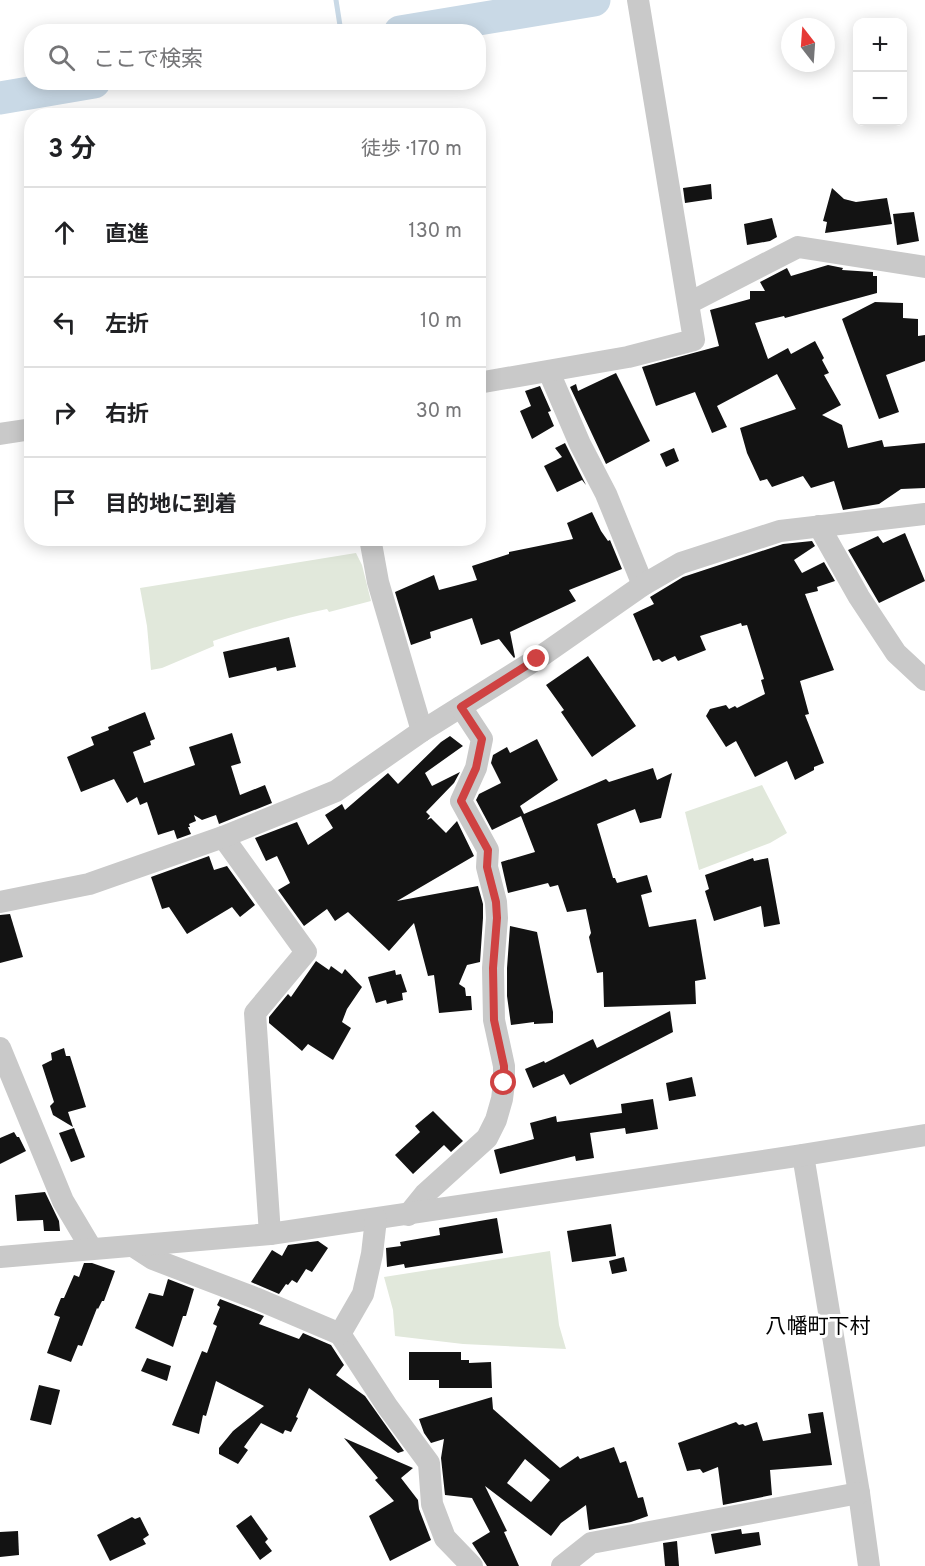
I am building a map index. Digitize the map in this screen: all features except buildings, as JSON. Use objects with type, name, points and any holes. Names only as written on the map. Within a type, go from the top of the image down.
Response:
[{"type":"street","points":[[486,382],[628,357],[694,340],[638,0]]},
{"type":"street","points":[[689,303],[798,248],[925,267]]},
{"type":"street","points":[[549,372],[580,444],[606,494],[643,585]]},
{"type":"street","points":[[0,434],[24,430]]},
{"type":"street","points":[[0,902],[89,884],[223,837],[336,791],[422,731],[537,659],[643,585],[681,563],[780,531],[925,514]]},
{"type":"street","points":[[819,525],[859,597],[896,653],[925,680]]},
{"type":"street","points":[[371,546],[378,582],[422,731]]},
{"type":"street","points":[[408,1215],[425,1194],[487,1138],[496,1120],[504,1083],[504,1066],[494,1020],[493,968],[496,902],[487,867],[488,850],[461,801],[476,768],[482,739],[461,707]]},
{"type":"street","points":[[223,837],[306,952],[255,1012],[270,1234]]},
{"type":"street","points":[[0,1048],[63,1201],[91,1248]]},
{"type":"street","points":[[0,1257],[270,1234],[408,1215],[925,1135]]},
{"type":"street","points":[[803,1155],[869,1566]]},
{"type":"street","points":[[340,1335],[363,1294],[372,1254],[376,1219]]},
{"type":"street","points":[[133,1246],[153,1259],[255,1298],[340,1335],[387,1406],[429,1463],[432,1504],[445,1538],[472,1566]]},
{"type":"street","points":[[562,1566],[591,1543],[859,1493]]},
{"type":"shaded area","points":[[356,553],[362,565],[371,601],[329,612],[327,609],[313,612],[241,632],[213,641],[214,646],[162,668],[151,670],[147,626],[140,588]]},
{"type":"shaded area","points":[[762,785],[787,833],[770,843],[699,870],[685,812]]},
{"type":"shaded area","points":[[550,1251],[559,1325],[566,1349],[463,1344],[395,1336],[393,1310],[384,1277]]},
{"type":"waterway","points":[[336,0],[340,24]]},
{"type":"waterway","points":[[448,24],[594,0]]},
{"type":"waterway","points":[[0,98],[47,90]]},
{"type":"district","name":"八幡町下村","points":[[818,1326]]},
{"type":"route","points":[[504,1083],[504,1066],[494,1020],[493,968],[496,902],[487,867],[488,850],[461,801],[476,768],[482,739],[461,707],[537,659]]}]
